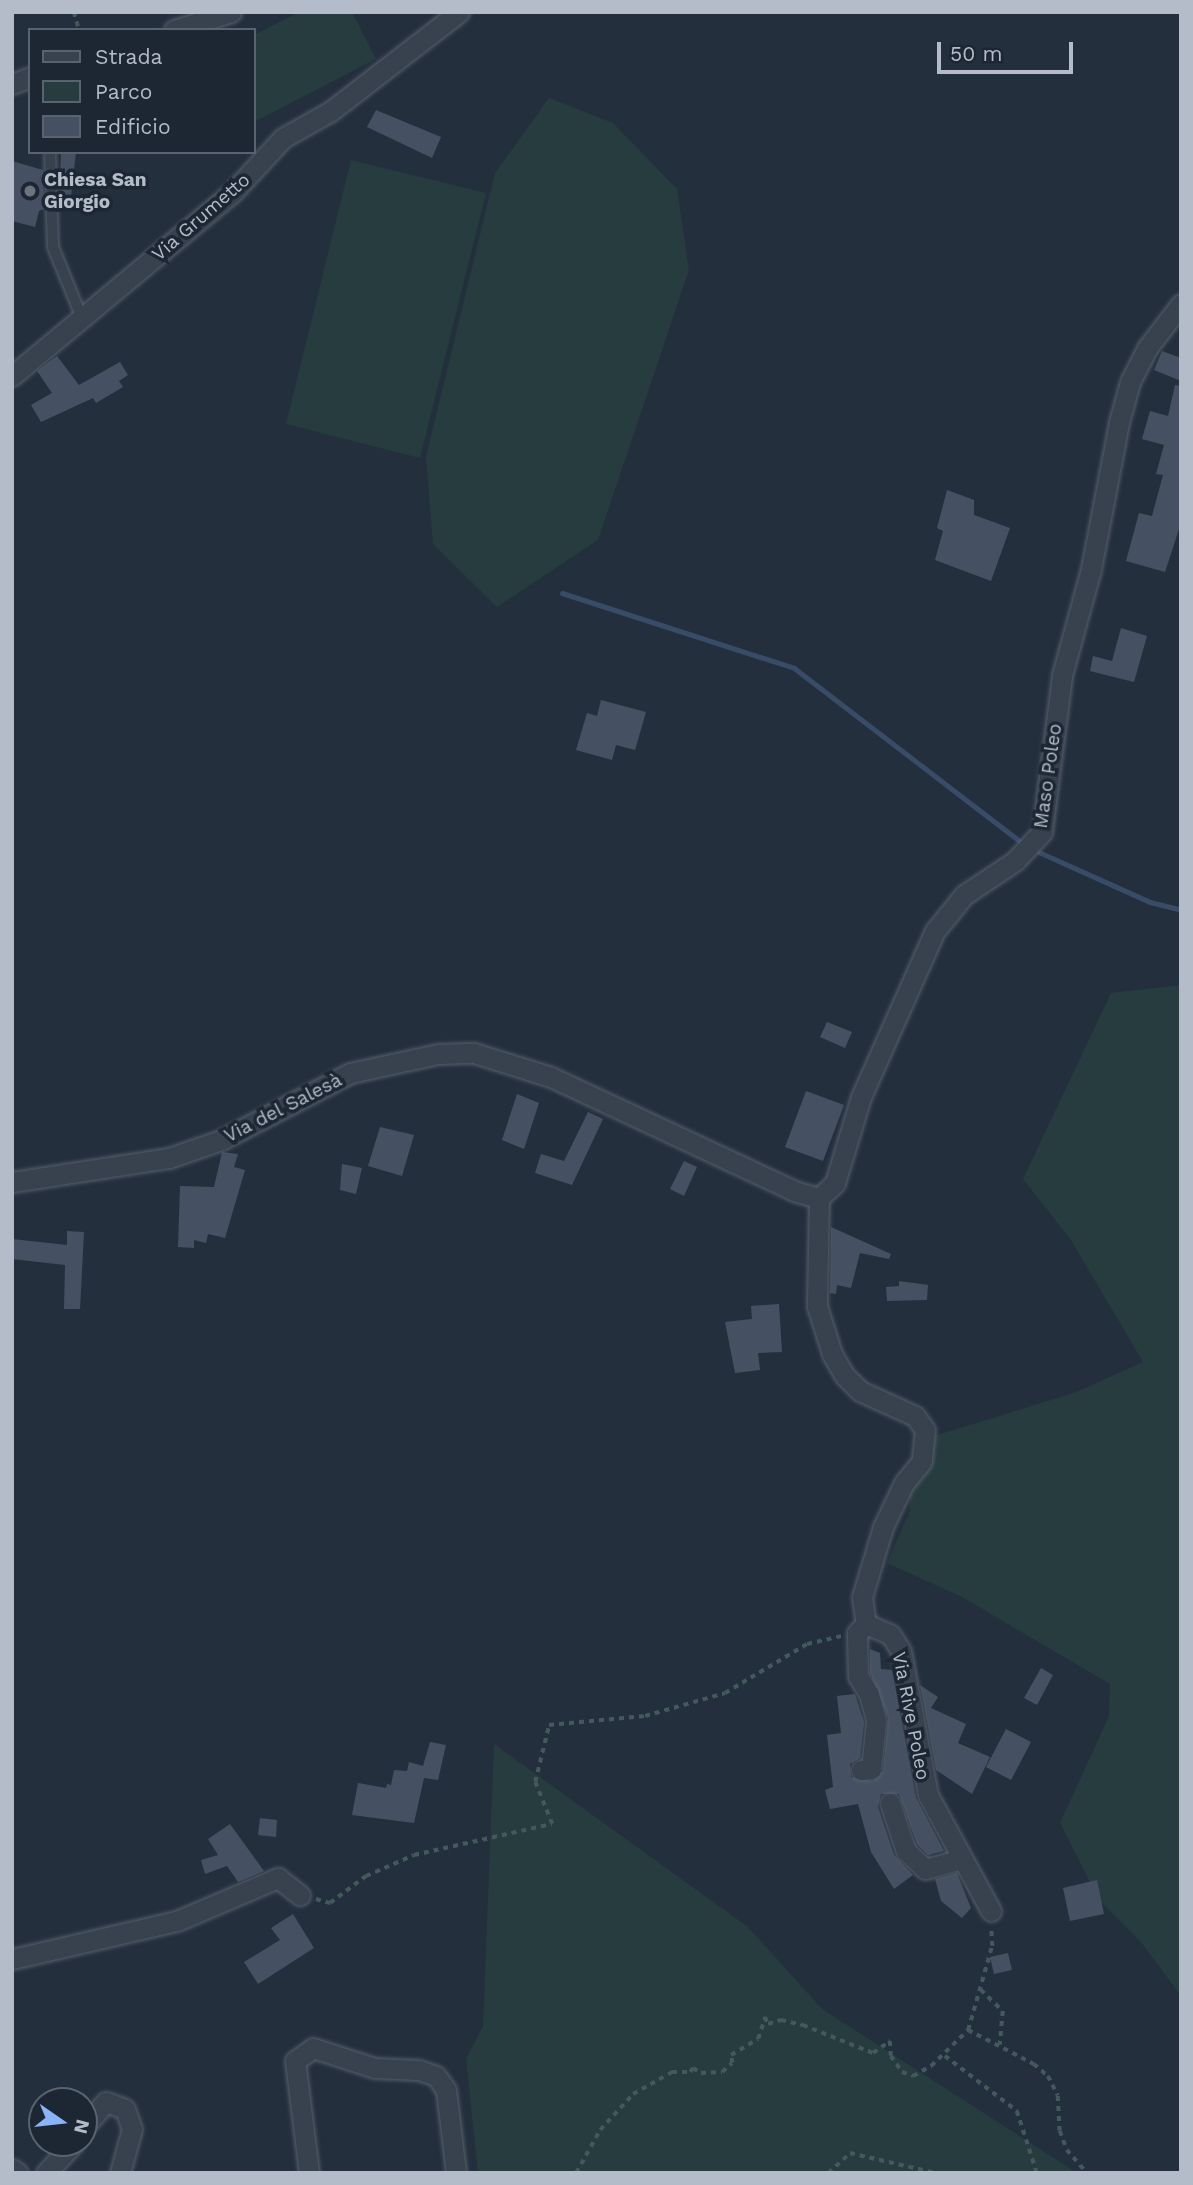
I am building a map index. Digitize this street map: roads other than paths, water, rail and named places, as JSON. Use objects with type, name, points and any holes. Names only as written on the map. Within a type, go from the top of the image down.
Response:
[{"type":"street","points":[[180,28],[231,12]]},
{"type":"street","name":"Via Grumetto","points":[[12,376],[232,192],[283,138],[331,111],[459,12]]},
{"type":"street","name":"Maso Poleo","points":[[819,1198],[835,1183],[861,1097],[935,931],[964,895],[1028,849],[1042,832],[1062,675],[1091,569],[1105,480],[1126,395],[1148,347],[1181,304]]},
{"type":"street","name":"Via del Salesà","points":[[12,1182],[169,1158],[221,1140],[351,1073],[438,1054],[474,1054],[551,1077],[794,1191],[819,1198]]},
{"type":"street","name":"Via Rive Poleo","points":[[819,1198],[817,1306],[832,1354],[844,1375],[860,1391],[915,1416],[925,1430],[922,1461],[904,1483],[878,1536],[862,1597],[858,1676],[869,1694],[876,1721],[871,1769],[861,1770]]},
{"type":"street","name":"Via Rive Poleo","points":[[861,1628],[890,1634],[901,1651],[919,1766],[928,1795],[956,1839],[962,1859],[991,1911]]},
{"type":"street","points":[[890,1803],[906,1851],[925,1869],[962,1859]]},
{"type":"street","points":[[12,1959],[177,1920],[278,1878],[300,1895]]},
{"type":"street","points":[[309,2173],[295,2061],[313,2048],[375,2067],[419,2070],[436,2076],[446,2090],[456,2173]]},
{"type":"street","points":[[98,2111],[106,2102],[125,2109],[132,2129],[120,2173]]},
{"type":"street","points":[[46,2173],[61,2157]]},
{"type":"street","points":[[12,2169],[18,2173]]},
{"type":"lane","points":[[50,154],[53,247],[82,318]]},
{"type":"waterway","points":[[562,593],[794,668],[1023,844]]},
{"type":"waterway","points":[[1032,849],[1150,902],[1181,910]]},
{"type":"place","name":"Chiesa San Giorgio","points":[[30,191]]}]
